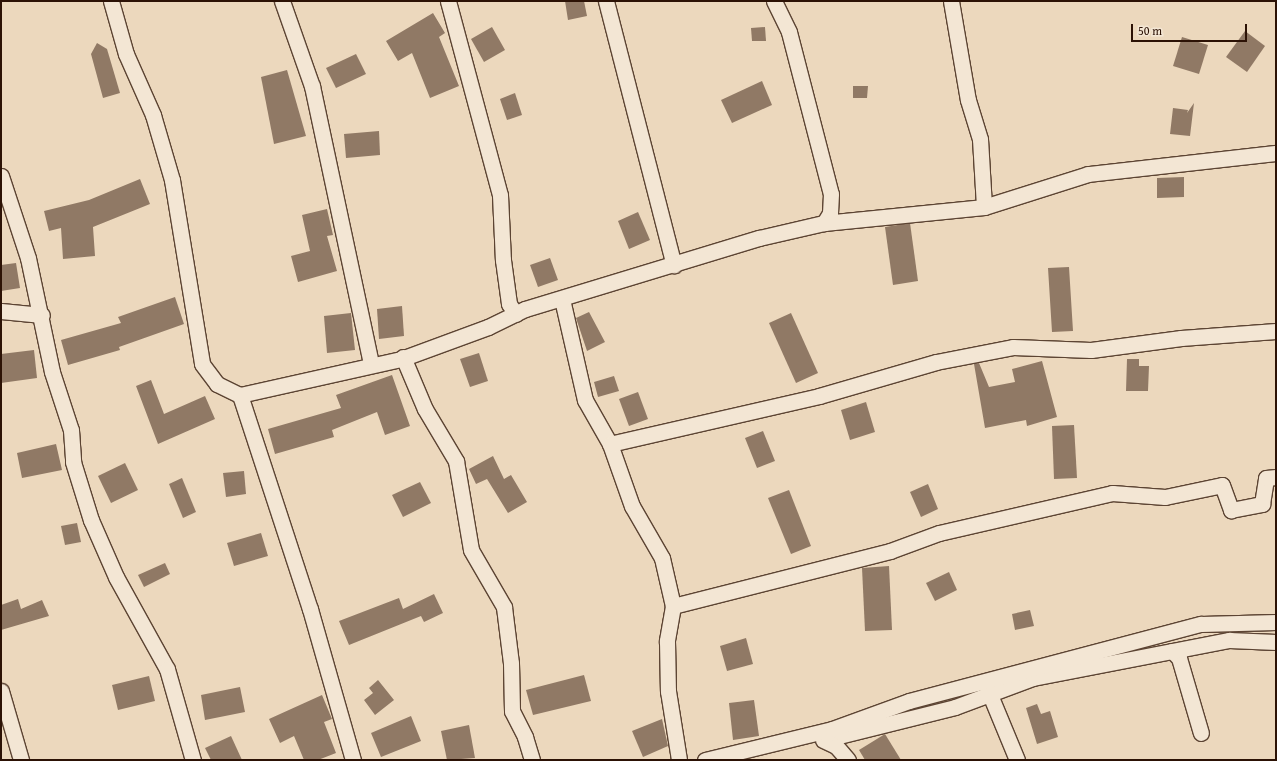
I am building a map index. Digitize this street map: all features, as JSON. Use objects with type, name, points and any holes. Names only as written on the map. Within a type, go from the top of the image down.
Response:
[{"type":"street","points":[[111,1],[126,54],[153,114],[172,180],[202,364],[217,384],[240,395],[403,357],[516,314],[759,238],[824,223],[984,207],[1088,174],[1276,153]]},
{"type":"street","points":[[282,1],[312,86],[371,364]]},
{"type":"street","points":[[448,1],[500,195],[503,260],[509,304],[516,314]]},
{"type":"street","points":[[606,1],[674,265]]},
{"type":"street","points":[[774,1],[789,32],[831,194],[830,213],[824,223]]},
{"type":"street","points":[[951,1],[968,100],[980,139],[984,207]]},
{"type":"street","points":[[1,176],[28,258],[42,315],[52,372],[71,430],[73,462],[91,520],[116,577],[167,669],[193,760]]},
{"type":"street","points":[[562,299],[585,400],[610,444],[632,506],[662,558],[673,606],[667,641],[668,691],[679,760]]},
{"type":"street","points":[[1,311],[42,315]]},
{"type":"street","points":[[610,444],[819,396],[936,362],[1013,346],[1091,350],[1181,338],[1276,331]]},
{"type":"street","points":[[403,357],[425,409],[456,461],[471,550],[504,607],[511,662],[512,712],[526,737],[532,760]]},
{"type":"street","points":[[240,395],[310,609],[353,760]]},
{"type":"street","points":[[673,606],[890,551],[939,533],[1112,493],[1165,497],[1222,484],[1231,510],[1262,504],[1266,478],[1276,477]]},
{"type":"street","points":[[704,760],[832,729],[909,701],[1201,624],[1276,622]]},
{"type":"street","points":[[743,760],[955,707],[1034,678],[1229,640],[1276,642]]},
{"type":"street","points":[[1172,651],[1179,658],[1201,733]]},
{"type":"street","points":[[984,680],[1017,760]]},
{"type":"street","points":[[1,691],[21,760]]},
{"type":"street","points":[[823,740],[836,746],[848,760]]},
{"type":"building","points":[[565,1],[584,1],[587,16],[568,20]]},
{"type":"building","points":[[433,13],[445,33],[439,37],[459,86],[430,98],[412,53],[398,61],[386,41]]},
{"type":"building","points":[[492,27],[505,50],[484,62],[471,39]]},
{"type":"building","points":[[765,27],[766,41],[752,41],[751,28]]},
{"type":"building","points":[[1245,31],[1265,46],[1247,72],[1226,57]]},
{"type":"building","points":[[1182,37],[1208,45],[1199,74],[1173,66]]},
{"type":"building","points":[[97,43],[107,49],[120,93],[103,98],[91,54]]},
{"type":"building","points":[[356,54],[366,74],[336,88],[326,68]]},
{"type":"building","points":[[287,70],[306,136],[274,144],[261,77]]},
{"type":"building","points":[[762,81],[772,105],[732,123],[721,100]]},
{"type":"building","points":[[853,86],[868,86],[867,98],[853,98]]},
{"type":"building","points":[[515,93],[522,115],[507,120],[500,99]]},
{"type":"building","points":[[1194,103],[1190,136],[1170,134],[1173,108],[1188,110],[1187,113]]},
{"type":"building","points":[[379,131],[380,155],[346,158],[344,134]]},
{"type":"building","points":[[1184,177],[1184,197],[1157,198],[1157,178]]},
{"type":"building","points":[[140,179],[150,204],[93,227],[95,256],[63,259],[61,228],[49,231],[44,211],[89,200]]},
{"type":"building","points":[[327,209],[333,235],[327,236],[337,271],[298,282],[291,256],[310,251],[302,215]]},
{"type":"building","points":[[638,212],[650,240],[629,249],[618,221]]},
{"type":"building","points":[[910,223],[918,281],[893,285],[885,227]]},
{"type":"building","points":[[550,258],[558,280],[538,287],[530,265]]},
{"type":"building","points":[[16,263],[20,288],[1,291],[1,265]]},
{"type":"building","points":[[1069,267],[1073,331],[1052,332],[1048,268]]},
{"type":"building","points":[[175,297],[184,324],[119,347],[120,350],[68,365],[61,340],[121,323],[118,317]]},
{"type":"building","points":[[402,306],[404,336],[379,339],[377,309]]},
{"type":"building","points":[[589,312],[605,342],[587,351],[576,318]]},
{"type":"building","points":[[351,313],[355,350],[327,353],[324,316]]},
{"type":"building","points":[[791,313],[818,373],[796,383],[769,323]]},
{"type":"building","points":[[34,350],[37,378],[1,383],[1,354]]},
{"type":"building","points":[[479,353],[488,381],[470,387],[460,359]]},
{"type":"building","points":[[1127,359],[1139,359],[1139,366],[1149,366],[1148,391],[1126,391]]},
{"type":"building","points":[[1042,361],[1057,417],[1027,426],[1026,420],[985,428],[974,364],[979,363],[989,387],[1015,382],[1012,369]]},
{"type":"building","points":[[392,375],[410,426],[385,435],[377,412],[332,430],[334,437],[275,454],[268,429],[341,408],[336,395]]},
{"type":"building","points":[[614,376],[619,391],[598,397],[594,382]]},
{"type":"building","points":[[151,380],[164,414],[205,396],[215,419],[158,444],[136,386]]},
{"type":"building","points":[[638,392],[648,419],[629,426],[619,399]]},
{"type":"building","points":[[866,402],[875,432],[850,440],[841,410]]},
{"type":"building","points":[[1074,425],[1077,478],[1054,479],[1052,426]]},
{"type":"building","points":[[763,431],[775,461],[757,468],[745,438]]},
{"type":"building","points":[[56,444],[62,470],[22,478],[17,453]]},
{"type":"building","points":[[493,456],[504,479],[511,475],[527,502],[508,513],[487,479],[476,484],[469,469]]},
{"type":"building","points":[[125,463],[138,490],[111,503],[98,476]]},
{"type":"building","points":[[244,471],[246,494],[226,497],[223,473]]},
{"type":"building","points":[[182,478],[196,512],[183,518],[169,484]]},
{"type":"building","points":[[420,482],[431,503],[403,517],[392,495]]},
{"type":"building","points":[[928,484],[938,509],[921,517],[910,492]]},
{"type":"building","points":[[789,490],[811,546],[791,554],[768,498]]},
{"type":"building","points":[[77,523],[81,542],[65,545],[61,526]]},
{"type":"building","points":[[261,533],[268,556],[234,566],[227,543]]},
{"type":"building","points":[[165,563],[170,574],[144,587],[138,575]]},
{"type":"building","points":[[889,566],[892,630],[865,631],[862,568]]},
{"type":"building","points":[[949,572],[957,590],[935,601],[926,583]]},
{"type":"building","points":[[434,594],[443,613],[424,622],[421,616],[349,645],[339,621],[399,598],[403,609]]},
{"type":"building","points":[[18,599],[21,609],[42,600],[49,616],[1,630],[1,605]]},
{"type":"building","points":[[1030,610],[1034,626],[1015,630],[1012,614]]},
{"type":"building","points":[[746,638],[753,664],[727,671],[720,646]]},
{"type":"building","points":[[584,675],[591,701],[533,715],[526,690]]},
{"type":"building","points":[[149,676],[155,701],[118,710],[112,685]]},
{"type":"building","points":[[378,680],[394,700],[375,715],[364,700],[373,693],[369,688]]},
{"type":"building","points":[[240,687],[245,712],[205,720],[201,695]]},
{"type":"building","points":[[322,695],[332,719],[324,722],[336,753],[318,760],[304,760],[294,736],[280,743],[269,719]]},
{"type":"building","points":[[754,700],[759,736],[733,740],[729,703]]},
{"type":"building","points":[[1037,704],[1041,714],[1050,711],[1058,737],[1037,744],[1026,708]]},
{"type":"building","points":[[411,716],[421,741],[381,757],[371,733]]},
{"type":"building","points":[[662,719],[668,746],[643,757],[632,731]]},
{"type":"building","points":[[469,725],[475,758],[447,760],[441,731]]},
{"type":"building","points":[[885,734],[901,760],[865,760],[859,750]]},
{"type":"building","points":[[231,736],[242,760],[211,760],[205,748]]}]
